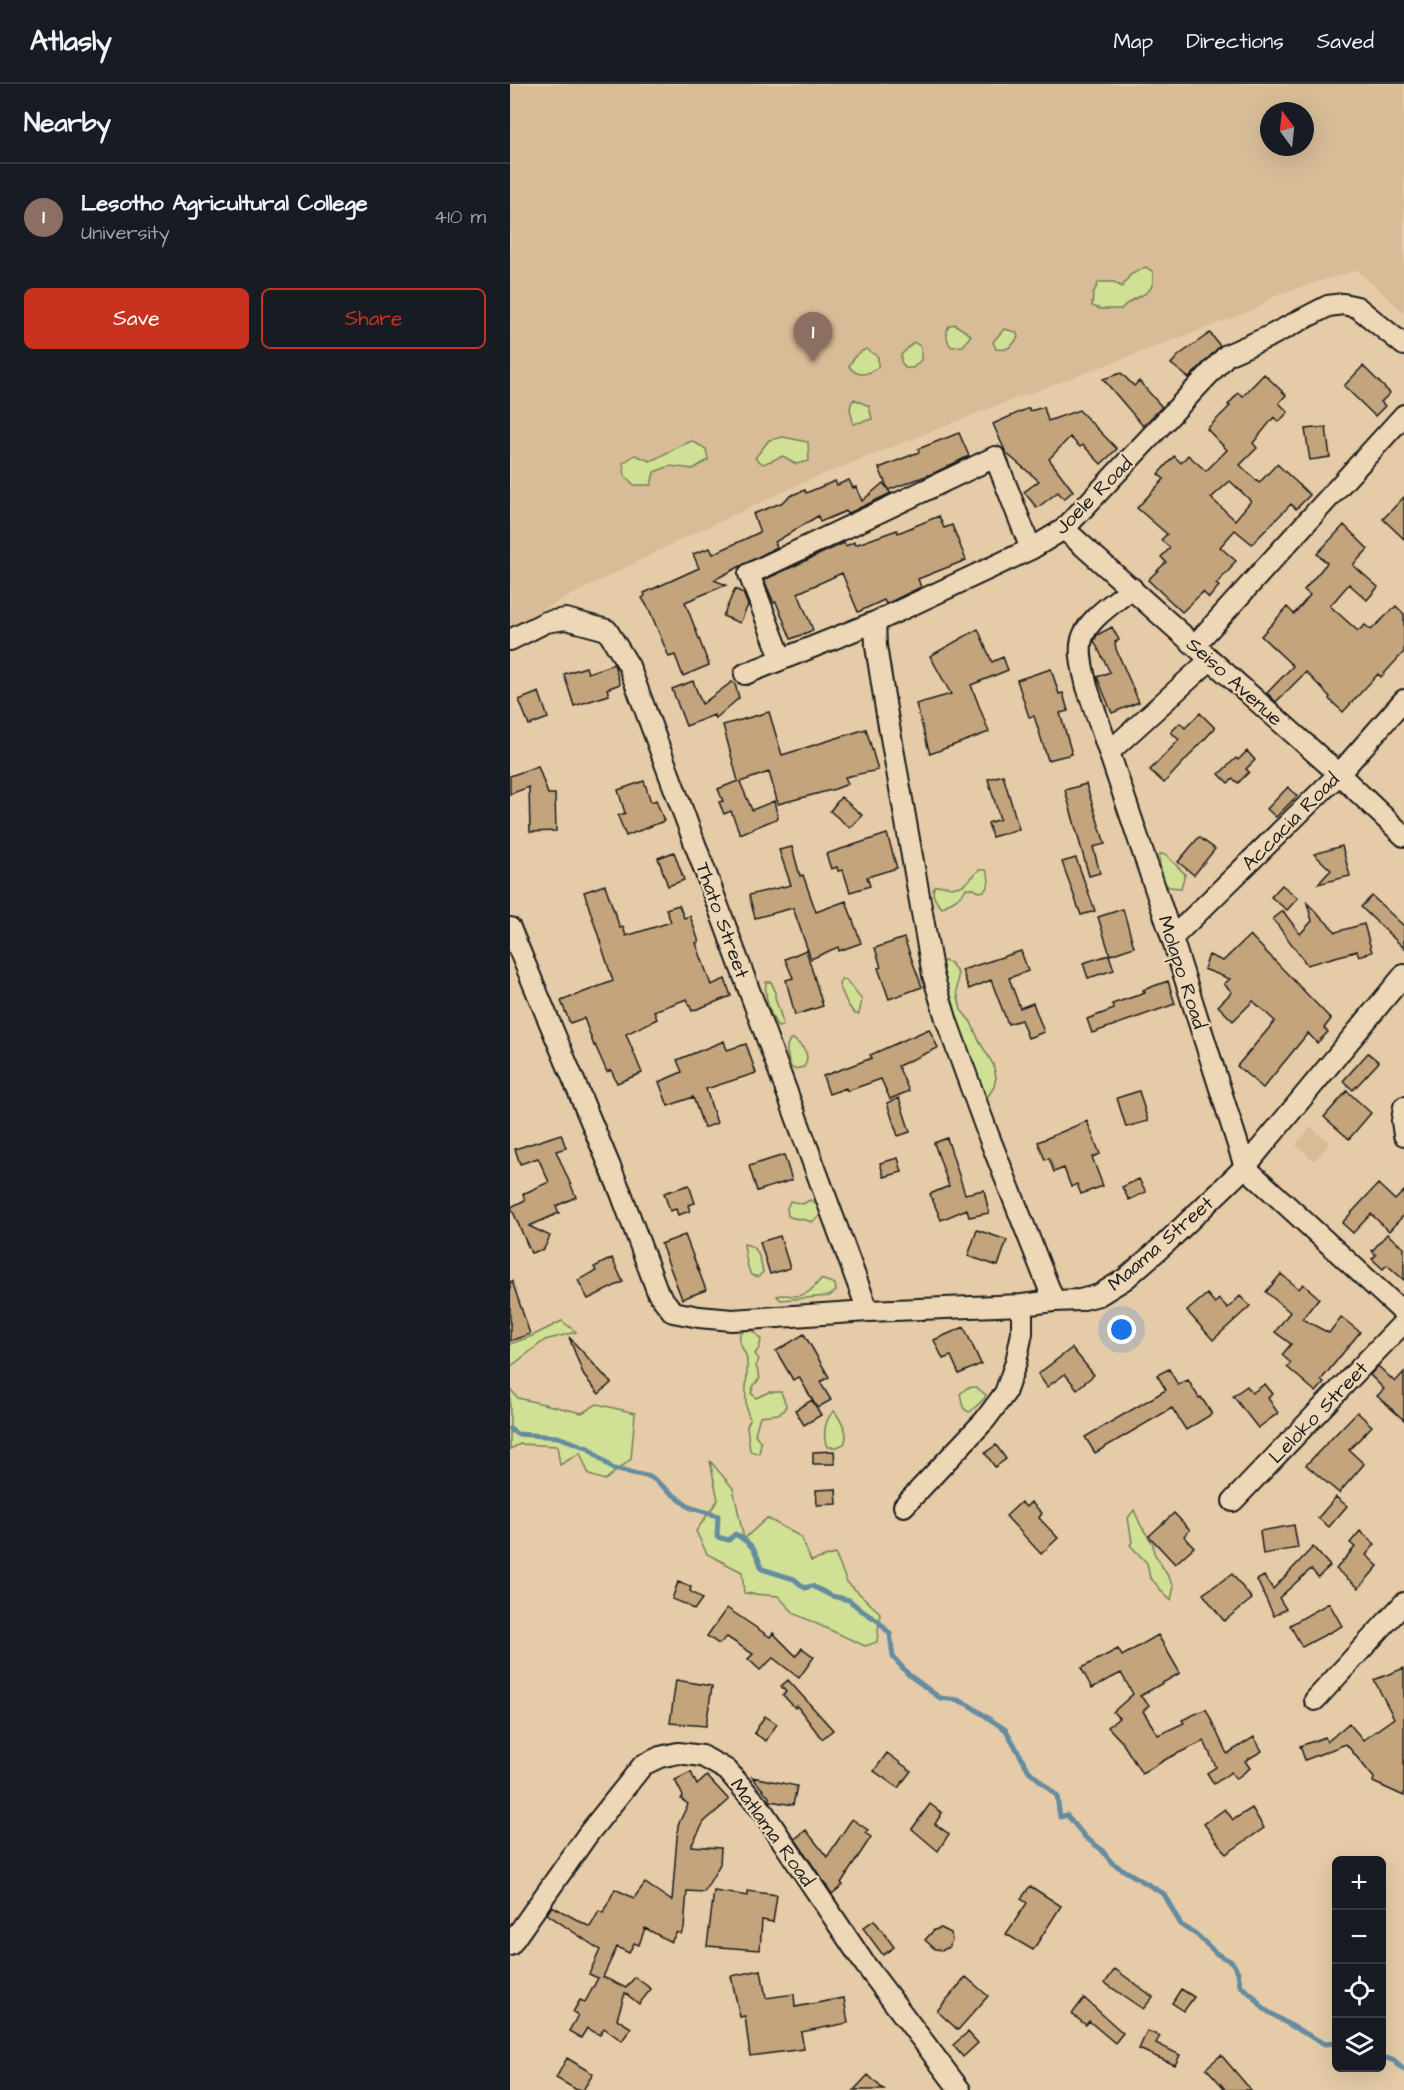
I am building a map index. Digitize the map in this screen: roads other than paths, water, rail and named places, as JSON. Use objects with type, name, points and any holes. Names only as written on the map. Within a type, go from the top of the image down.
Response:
[{"type":"street","name":"Joele Road","points":[[745,674],[875,622],[1031,549],[1064,529],[1227,355],[1268,338],[1328,306],[1343,304],[1357,307],[1404,345]]},
{"type":"street","points":[[1195,645],[1404,415]]},
{"type":"street","points":[[781,658],[748,574],[995,457],[1031,549]]},
{"type":"street","name":"Seiso Avenue","points":[[1064,529],[1339,774],[1404,836]]},
{"type":"street","name":"Molapo Road","points":[[1132,588],[1092,622],[1082,640],[1082,660],[1087,687],[1172,938],[1245,1167],[1404,1312]]},
{"type":"street","name":"Thato Street","points":[[510,640],[546,622],[566,619],[607,630],[629,666],[868,1311]]},
{"type":"street","points":[[875,622],[876,646],[886,709],[933,975],[947,1022],[989,1137],[1054,1301]]},
{"type":"street","points":[[1109,752],[1210,660]]},
{"type":"street","name":"Accacia Road","points":[[1172,938],[1339,774],[1404,700]]},
{"type":"street","name":"Maama Street","points":[[510,928],[621,1193],[658,1293],[674,1312],[732,1320],[868,1311],[1022,1305],[1080,1300],[1099,1295],[1125,1279],[1166,1244],[1245,1167],[1404,975]]},
{"type":"street","points":[[1404,1107],[1402,1121],[1404,1135]]},
{"type":"street","points":[[904,1506],[985,1420],[1005,1393],[1016,1362],[1022,1333],[1022,1305]]},
{"type":"street","name":"Leloko Street","points":[[1233,1501],[1404,1322]]},
{"type":"street","points":[[1315,1700],[1404,1603]]},
{"type":"street","name":"Matlama Road","points":[[510,1945],[588,1834],[643,1765],[660,1756],[678,1753],[702,1756],[727,1770],[761,1809],[864,1963],[960,2090]]},
{"type":"waterway","points":[[510,1429],[517,1434],[558,1437],[588,1448],[613,1469],[651,1477],[689,1507],[718,1516],[717,1537],[729,1540],[735,1534],[746,1541],[753,1548],[762,1569],[794,1579],[805,1588],[812,1586],[832,1596],[849,1600],[878,1621],[890,1634],[893,1657],[909,1675],[940,1698],[958,1700],[969,1705],[1006,1730],[1029,1771],[1057,1796],[1060,1817],[1067,1815],[1086,1838],[1101,1849],[1112,1863],[1164,1894],[1181,1925],[1196,1934],[1217,1954],[1232,1962],[1238,1972],[1240,1985],[1264,2009],[1325,2044],[1332,2043]]},
{"type":"waterway","points":[[1386,2058],[1393,2060],[1404,2070]]},
{"type":"place","name":"Lesotho Agricultural College","points":[[813,362]]}]
